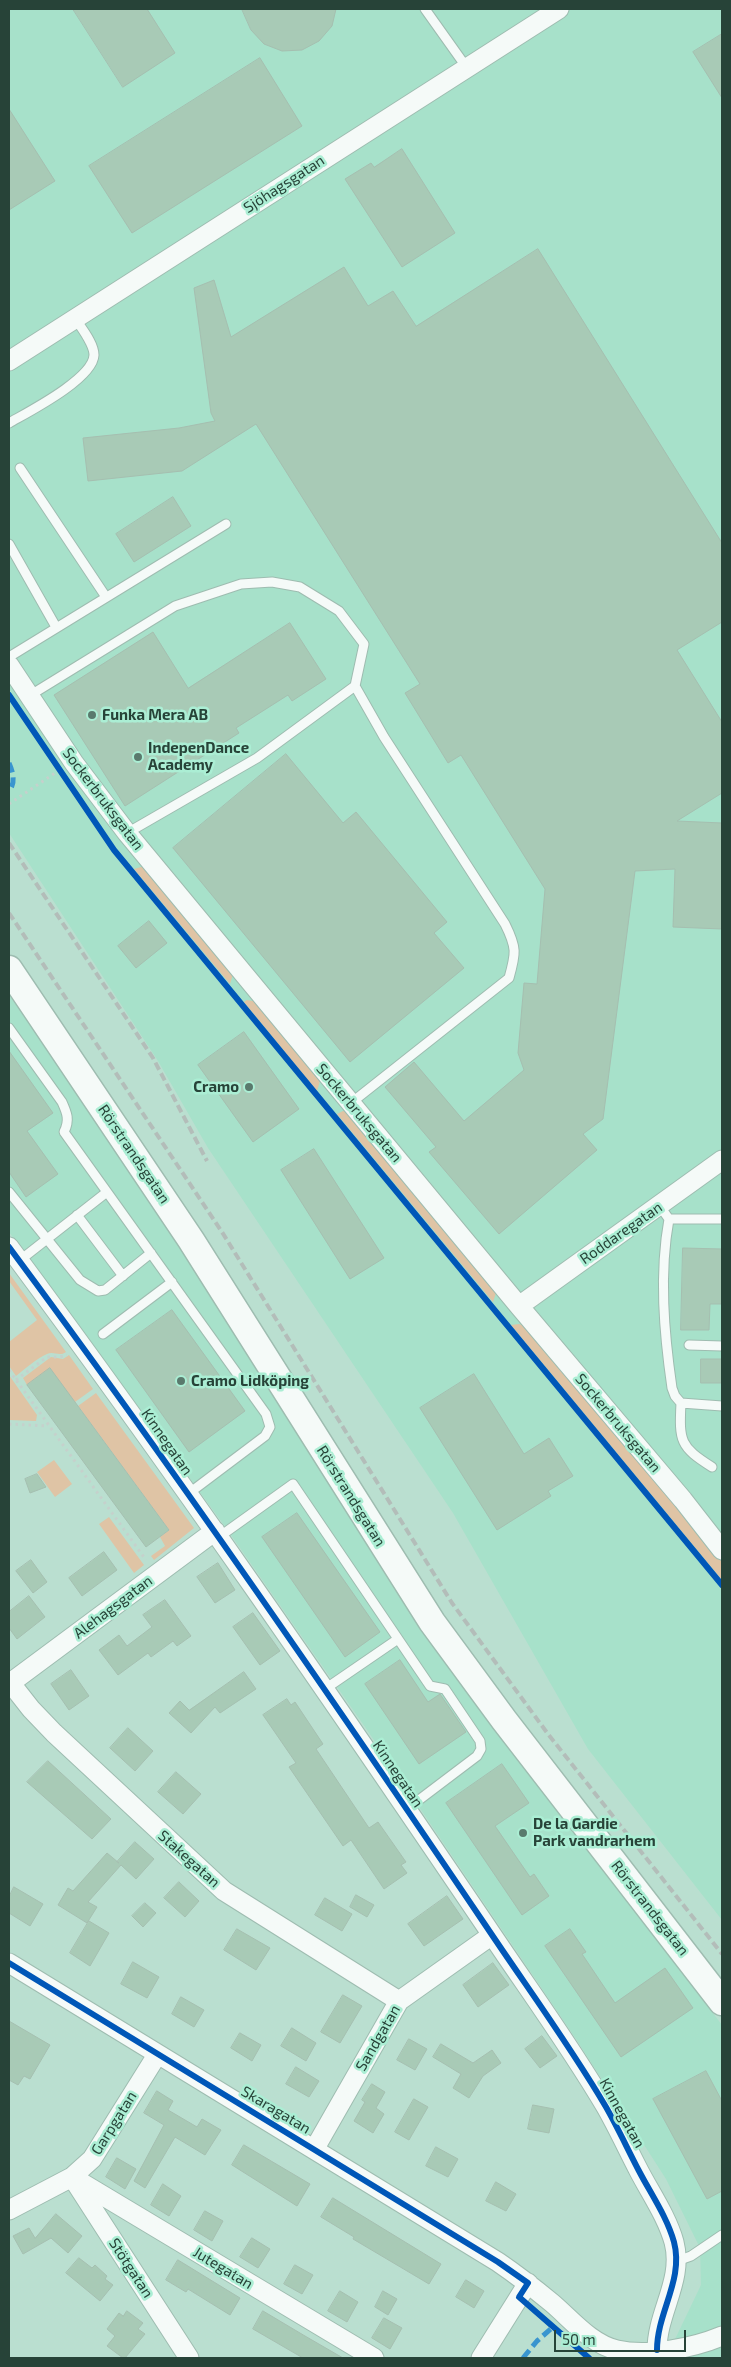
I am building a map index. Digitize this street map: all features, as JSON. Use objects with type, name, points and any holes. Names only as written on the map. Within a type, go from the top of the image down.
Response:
[{"type":"main road","name":"Rörstrandsgatan","points":[[9,969],[191,1240],[432,1622],[504,1720],[722,2002]]},
{"type":"street","name":"Sjöhagsgatan","points":[[9,360],[559,9]]},
{"type":"street","name":"Sockerbruksgatan","points":[[9,665],[74,763],[127,833],[519,1306],[677,1492],[722,1550]]},
{"type":"street","name":"Roddaregatan","points":[[519,1306],[664,1212],[722,1160]]},
{"type":"street","name":"Kinnegatan","points":[[14,1254],[217,1534],[325,1689],[567,2046],[606,2108],[671,2231],[677,2261],[674,2284],[661,2317],[657,2335],[647,2354]]},
{"type":"street","name":"Alehagsgatan","points":[[9,1683],[217,1534]]},
{"type":"street","name":"Stakegatan","points":[[9,1683],[54,1733],[224,1891],[399,2001]]},
{"type":"street","name":"Sandgatan","points":[[315,2148],[399,2001],[492,1935]]},
{"type":"street","name":"Skaragatan","points":[[9,1963],[157,2055],[315,2148],[498,2262],[528,2283],[598,2342],[616,2350],[647,2354],[690,2346],[722,2336]]},
{"type":"street","name":"Garpgatan","points":[[9,2210],[72,2177],[92,2159],[157,2055]]},
{"type":"street","name":"Stötgatan","points":[[72,2177],[190,2358]]},
{"type":"street","name":"Jutegatan","points":[[72,2177],[374,2358]]},
{"type":"street","points":[[481,2358],[528,2283]]},
{"type":"lane","points":[[425,9],[467,68]]},
{"type":"lane","points":[[9,423],[50,399],[92,364],[94,354],[91,344],[75,318]]},
{"type":"lane","points":[[20,468],[106,597]]},
{"type":"lane","points":[[9,657],[226,524]]},
{"type":"lane","points":[[9,544],[56,628]]},
{"type":"lane","points":[[29,696],[174,606],[241,584],[272,582],[300,587],[339,611],[364,644],[355,686],[257,758],[127,833]]},
{"type":"lane","points":[[351,1103],[509,978],[514,959],[515,943],[505,924],[384,737],[355,686]]},
{"type":"lane","points":[[9,1028],[62,1102],[67,1114],[68,1124],[64,1132],[266,1414],[270,1427],[264,1436],[188,1494]]},
{"type":"lane","points":[[9,1192],[80,1280],[98,1291],[105,1290],[151,1253]]},
{"type":"lane","points":[[14,1254],[47,1240],[107,1192]]},
{"type":"lane","points":[[712,1467],[691,1454],[683,1443],[681,1403],[675,1396],[672,1388],[666,1334],[664,1212],[722,1219]]},
{"type":"lane","points":[[77,1215],[123,1276]]},
{"type":"lane","points":[[103,1334],[172,1282]]},
{"type":"lane","points":[[689,1345],[722,1346]]},
{"type":"lane","points":[[681,1403],[722,1406]]},
{"type":"lane","points":[[217,1534],[293,1484],[430,1686],[445,1689],[480,1741],[481,1749],[477,1756],[407,1809]]},
{"type":"lane","points":[[325,1689],[398,1639]]},
{"type":"lane","points":[[677,2261],[691,2256],[722,2235]]},
{"type":"path","points":[[9,804],[74,763]]},
{"type":"path","points":[[16,1380],[47,1357],[60,1357],[70,1352]]},
{"type":"path","points":[[9,1370],[150,1566]]},
{"type":"path","points":[[9,1424],[49,1426]]},
{"type":"shaded area","points":[[9,9],[722,9],[722,1920],[588,1749],[453,1513],[208,1148],[158,1061],[9,833]]},
{"type":"shaded area","points":[[145,867],[233,974],[230,984],[134,869]]},
{"type":"shaded area","points":[[9,992],[184,1252],[415,1619],[490,1721],[722,2025],[722,2358],[666,2358],[701,2285],[700,2248],[666,2179],[576,2039],[365,1727],[224,1525],[9,1232]]},
{"type":"shaded area","points":[[247,1000],[258,1002],[321,1078],[317,1091],[244,1002]]},
{"type":"shaded area","points":[[343,1111],[348,1112],[496,1293],[493,1302],[337,1114]]},
{"type":"shaded area","points":[[9,1273],[66,1352],[47,1354],[16,1376],[9,1366],[9,1342],[37,1320],[9,1281]]},
{"type":"shaded area","points":[[519,1324],[528,1327],[722,1562],[722,1580],[511,1325]]},
{"type":"shaded area","points":[[69,1355],[93,1389],[75,1402],[27,1385],[23,1378],[51,1357],[63,1359]]},
{"type":"shaded area","points":[[9,1375],[37,1415],[36,1421],[9,1420]]},
{"type":"shaded area","points":[[96,1393],[194,1528],[154,1560],[151,1556],[165,1546],[160,1537],[169,1530],[78,1406]]},
{"type":"shaded area","points":[[54,1460],[72,1484],[55,1497],[37,1472]]},
{"type":"shaded area","points":[[109,1517],[144,1565],[134,1573],[99,1524]]},
{"type":"building","points":[[73,9],[147,9],[175,53],[123,87]]},
{"type":"building","points":[[242,9],[336,9],[332,26],[319,41],[302,50],[282,51],[264,44],[251,30]]},
{"type":"building","points":[[722,34],[722,98],[693,52]]},
{"type":"building","points":[[260,58],[302,126],[132,233],[89,166]]},
{"type":"building","points":[[9,109],[55,181],[9,210]]},
{"type":"building","points":[[402,149],[455,233],[402,267],[345,179],[371,163],[374,167]]},
{"type":"building","points":[[538,249],[722,543],[722,622],[677,650],[722,722],[722,793],[677,821],[722,823],[722,929],[673,927],[675,869],[635,871],[603,1119],[583,1134],[597,1150],[499,1234],[429,1152],[436,1147],[385,1087],[414,1062],[464,1121],[524,1070],[518,1053],[524,983],[537,984],[545,889],[461,755],[448,763],[405,693],[420,684],[256,424],[182,471],[88,481],[83,438],[179,428],[215,421],[211,413],[194,288],[214,280],[231,337],[344,267],[368,306],[393,291],[416,326]]},
{"type":"building","points":[[173,497],[191,526],[134,562],[116,534]]},
{"type":"building","points":[[290,623],[326,679],[292,701],[288,695],[236,728],[239,733],[125,806],[54,695],[153,632],[188,688]]},
{"type":"building","points":[[286,754],[343,823],[356,812],[447,922],[434,933],[464,968],[350,1062],[173,848]]},
{"type":"building","points":[[149,921],[167,943],[136,968],[118,946]]},
{"type":"building","name":"Cramo","points":[[244,1032],[299,1109],[253,1142],[198,1065]]},
{"type":"building","points":[[9,1051],[53,1113],[27,1131],[58,1174],[26,1197],[9,1172]]},
{"type":"building","points":[[314,1149],[384,1258],[350,1279],[281,1170]]},
{"type":"building","points":[[683,1248],[722,1249],[722,1304],[710,1304],[709,1330],[681,1330]]},
{"type":"building","name":"Cramo Lidköping","points":[[172,1310],[245,1411],[189,1452],[116,1350]]},
{"type":"building","points":[[701,1359],[722,1359],[722,1383],[701,1383]]},
{"type":"building","points":[[50,1368],[169,1530],[146,1547],[27,1385]]},
{"type":"building","points":[[474,1374],[524,1454],[549,1438],[573,1476],[548,1491],[551,1496],[497,1530],[420,1408]]},
{"type":"building","points":[[37,1474],[46,1487],[30,1493],[25,1479]]},
{"type":"building","points":[[297,1513],[380,1632],[345,1657],[262,1537]]},
{"type":"building","points":[[104,1552],[117,1570],[82,1596],[69,1578]]},
{"type":"building","points":[[31,1560],[47,1582],[33,1593],[16,1571]]},
{"type":"building","points":[[218,1563],[235,1590],[215,1603],[197,1577]]},
{"type":"building","points":[[29,1596],[45,1617],[17,1639],[9,1628],[9,1612]]},
{"type":"building","points":[[165,1600],[191,1636],[177,1646],[173,1641],[151,1657],[148,1653],[118,1675],[99,1650],[119,1635],[127,1646],[152,1627],[143,1615]]},
{"type":"building","points":[[253,1613],[280,1651],[260,1665],[233,1627]]},
{"type":"building","points":[[400,1660],[428,1702],[440,1694],[466,1732],[419,1764],[365,1684]]},
{"type":"building","points":[[71,1670],[89,1696],[69,1710],[51,1684]]},
{"type":"building","points":[[244,1672],[256,1689],[220,1713],[215,1707],[191,1733],[169,1713],[180,1701],[189,1710]]},
{"type":"building","points":[[287,1699],[291,1705],[295,1702],[323,1744],[316,1749],[369,1828],[378,1822],[406,1862],[401,1865],[407,1873],[384,1889],[351,1840],[343,1846],[289,1767],[296,1763],[263,1715]]},
{"type":"building","points":[[128,1728],[153,1751],[135,1771],[110,1748]]},
{"type":"building","points":[[48,1761],[111,1819],[92,1839],[27,1782]]},
{"type":"building","points":[[502,1764],[529,1803],[495,1826],[530,1877],[534,1874],[549,1896],[522,1915],[446,1803]]},
{"type":"building","points":[[176,1772],[201,1794],[183,1814],[158,1792]]},
{"type":"building","points":[[135,1842],[154,1859],[136,1879],[121,1865],[88,1902],[97,1907],[87,1923],[58,1905],[68,1888],[73,1891],[107,1853],[117,1862]]},
{"type":"building","points":[[179,1882],[199,1901],[185,1917],[164,1898]]},
{"type":"building","points":[[14,1887],[43,1904],[30,1926],[9,1913],[9,1897]]},
{"type":"building","points":[[356,1895],[374,1905],[367,1917],[350,1907]]},
{"type":"building","points":[[447,1896],[463,1919],[424,1946],[408,1924]]},
{"type":"building","points":[[325,1898],[352,1914],[342,1931],[315,1915]]},
{"type":"building","points":[[145,1903],[156,1913],[143,1927],[132,1916]]},
{"type":"building","points":[[89,1921],[109,1933],[90,1966],[70,1953]]},
{"type":"building","points":[[237,1929],[270,1948],[256,1970],[224,1950]]},
{"type":"building","points":[[570,1929],[586,1952],[582,1954],[615,2003],[665,1968],[693,2008],[621,2057],[545,1946]]},
{"type":"building","points":[[133,1962],[159,1977],[147,1998],[121,1984]]},
{"type":"building","points":[[493,1963],[509,1985],[478,2007],[463,1985]]},
{"type":"building","points":[[343,1995],[362,2006],[340,2043],[321,2032]]},
{"type":"building","points":[[181,1997],[204,2010],[194,2027],[172,2014]]},
{"type":"building","points":[[9,2021],[50,2045],[30,2079],[24,2076],[18,2085],[9,2080]]},
{"type":"building","points":[[292,2028],[316,2043],[306,2061],[281,2046]]},
{"type":"building","points":[[240,2033],[261,2045],[252,2061],[231,2048]]},
{"type":"building","points":[[542,2036],[557,2056],[540,2068],[525,2049]]},
{"type":"building","points":[[409,2039],[427,2049],[415,2070],[397,2060]]},
{"type":"building","points":[[441,2044],[473,2063],[492,2050],[501,2063],[483,2076],[469,2098],[453,2088],[461,2074],[433,2057]]},
{"type":"building","points":[[296,2067],[319,2081],[309,2097],[286,2084]]},
{"type":"building","points":[[706,2071],[722,2101],[722,2191],[707,2199],[653,2099]]},
{"type":"building","points":[[372,2084],[385,2092],[376,2108],[384,2114],[373,2133],[354,2121],[365,2102],[362,2100]]},
{"type":"building","points":[[157,2091],[173,2101],[168,2110],[197,2127],[202,2119],[221,2130],[205,2155],[175,2137],[145,2188],[134,2181],[164,2125],[144,2113]]},
{"type":"building","points":[[414,2099],[428,2107],[409,2140],[395,2132]]},
{"type":"building","points":[[533,2105],[554,2109],[549,2133],[528,2129]]},
{"type":"building","points":[[244,2145],[310,2184],[297,2206],[232,2165]]},
{"type":"building","points":[[436,2147],[458,2159],[448,2177],[426,2166]]},
{"type":"building","points":[[117,2158],[136,2169],[125,2189],[106,2177]]},
{"type":"building","points":[[496,2182],[516,2194],[506,2211],[486,2201]]},
{"type":"building","points":[[163,2184],[181,2196],[169,2216],[151,2205]]},
{"type":"building","points":[[333,2198],[441,2264],[429,2284],[353,2239],[354,2237],[321,2217]]},
{"type":"building","points":[[205,2211],[223,2221],[212,2241],[194,2230]]},
{"type":"building","points":[[56,2214],[82,2236],[68,2253],[51,2238],[23,2254],[13,2236],[29,2228],[35,2238]]},
{"type":"building","points":[[252,2238],[270,2249],[258,2268],[240,2257]]},
{"type":"building","points":[[79,2258],[92,2268],[95,2265],[107,2276],[105,2279],[113,2285],[100,2301],[66,2273]]},
{"type":"building","points":[[178,2260],[240,2298],[230,2315],[188,2289],[186,2292],[166,2280]]},
{"type":"building","points":[[295,2265],[313,2275],[302,2294],[284,2284]]},
{"type":"building","points":[[466,2280],[484,2291],[474,2308],[456,2297]]},
{"type":"building","points":[[340,2291],[358,2302],[347,2322],[328,2311]]},
{"type":"building","points":[[383,2291],[397,2299],[388,2315],[375,2307]]},
{"type":"building","points":[[127,2311],[143,2323],[138,2329],[145,2334],[123,2358],[107,2346],[115,2336],[107,2329],[119,2313],[123,2316]]},
{"type":"building","points":[[263,2311],[343,2358],[303,2358],[253,2329]]},
{"type":"building","points":[[384,2318],[402,2328],[390,2349],[372,2338]]},
{"type":"railway","points":[[9,843],[153,1058],[207,1161]]},
{"type":"railway","points":[[9,913],[222,1232],[452,1603],[548,1734],[722,1954]]},
{"type":"marked path","points":[[9,763],[13,774],[13,781],[9,791]]},
{"type":"marked path","points":[[523,2358],[537,2341],[553,2327]]},
{"type":"cycle path","points":[[9,695],[114,850],[722,1585]]},
{"type":"cycle path","points":[[9,1247],[192,1499],[562,2038],[606,2107],[663,2215],[674,2242],[676,2270],[661,2322],[657,2350]]},
{"type":"cycle path","points":[[9,1963],[498,2262],[528,2283],[519,2297],[589,2358]]},
{"type":"place","name":"Funka Mera AB","points":[[92,715]]},
{"type":"place","name":"IndepenDance Academy","points":[[138,757]]},
{"type":"place","name":"Cramo","points":[[249,1087]]},
{"type":"place","name":"Cramo Lidköping","points":[[181,1381]]},
{"type":"place","name":"De la Gardie Park vandrarhem","points":[[523,1833]]}]
